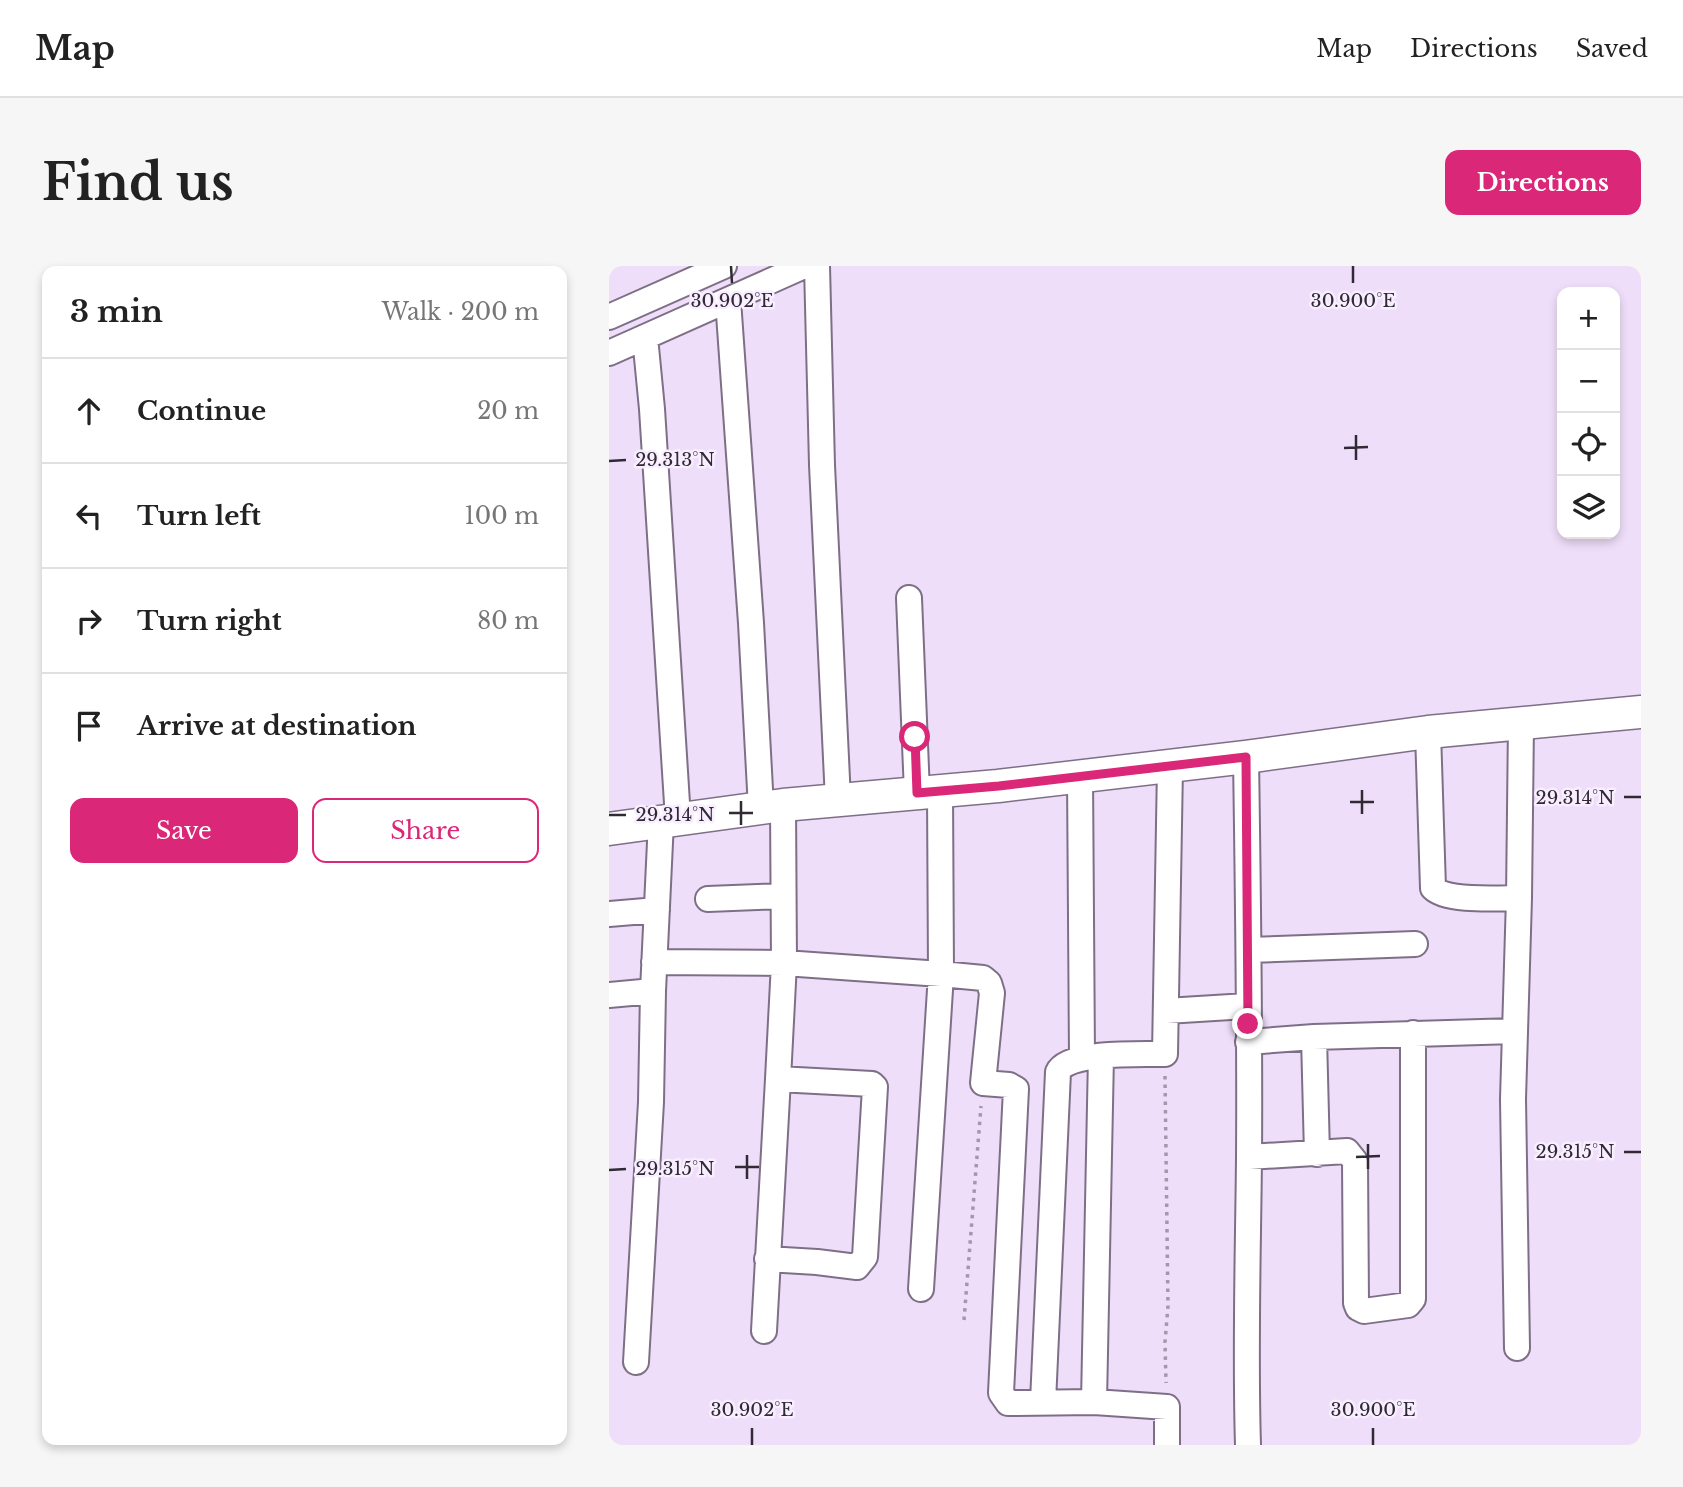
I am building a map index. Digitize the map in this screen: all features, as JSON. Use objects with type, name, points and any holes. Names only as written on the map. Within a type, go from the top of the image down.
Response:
[{"type":"street","points":[[609,317],[724,266]]},
{"type":"street","points":[[609,353],[804,266]]},
{"type":"street","points":[[817,266],[822,465],[838,800]]},
{"type":"street","points":[[728,300],[751,623],[783,896],[784,963],[764,1331]]},
{"type":"street","points":[[636,1362],[651,1102],[657,910],[670,820],[652,409],[645,337]]},
{"type":"street","points":[[909,598],[928,792],[941,974],[921,1289]]},
{"type":"street","points":[[609,830],[772,806],[1170,767],[1428,732],[1641,712]]},
{"type":"street","points":[[1517,1348],[1513,1099],[1521,723]]},
{"type":"street","points":[[1428,732],[1433,888],[1441,893],[1475,898],[1519,898]]},
{"type":"street","points":[[1246,757],[1249,1157],[1245,1371],[1248,1445]]},
{"type":"street","points":[[1043,1402],[1058,1072],[1063,1065],[1091,1057],[1165,1054],[1170,767]]},
{"type":"street","points":[[1080,776],[1091,1057],[1094,1402]]},
{"type":"street","points":[[708,899],[783,896]]},
{"type":"street","points":[[609,914],[657,910]]},
{"type":"street","points":[[1249,950],[1415,944]]},
{"type":"street","points":[[654,962],[784,963],[983,978],[989,983],[992,993],[983,1083],[1009,1085],[1016,1089],[1001,1393],[1008,1403],[1094,1402],[1167,1406],[1167,1445]]},
{"type":"street","points":[[609,995],[653,991]]},
{"type":"street","points":[[1165,1011],[1247,1006]]},
{"type":"street","points":[[1248,1042],[1314,1037],[1515,1031]]},
{"type":"street","points":[[1249,1157],[1347,1151],[1355,1161],[1356,1303],[1358,1308],[1364,1311],[1408,1305],[1413,1299],[1413,1033]]},
{"type":"street","points":[[1314,1037],[1317,1154]]},
{"type":"street","points":[[767,1259],[857,1267],[865,1256],[866,1244],[874,1087],[868,1082],[778,1079]]},
{"type":"path","points":[[1165,1054],[1167,1406]]},
{"type":"path","points":[[964,1320],[983,1083]]},
{"type":"route","points":[[915,737],[917,793],[1246,757],[1248,1024]]}]
